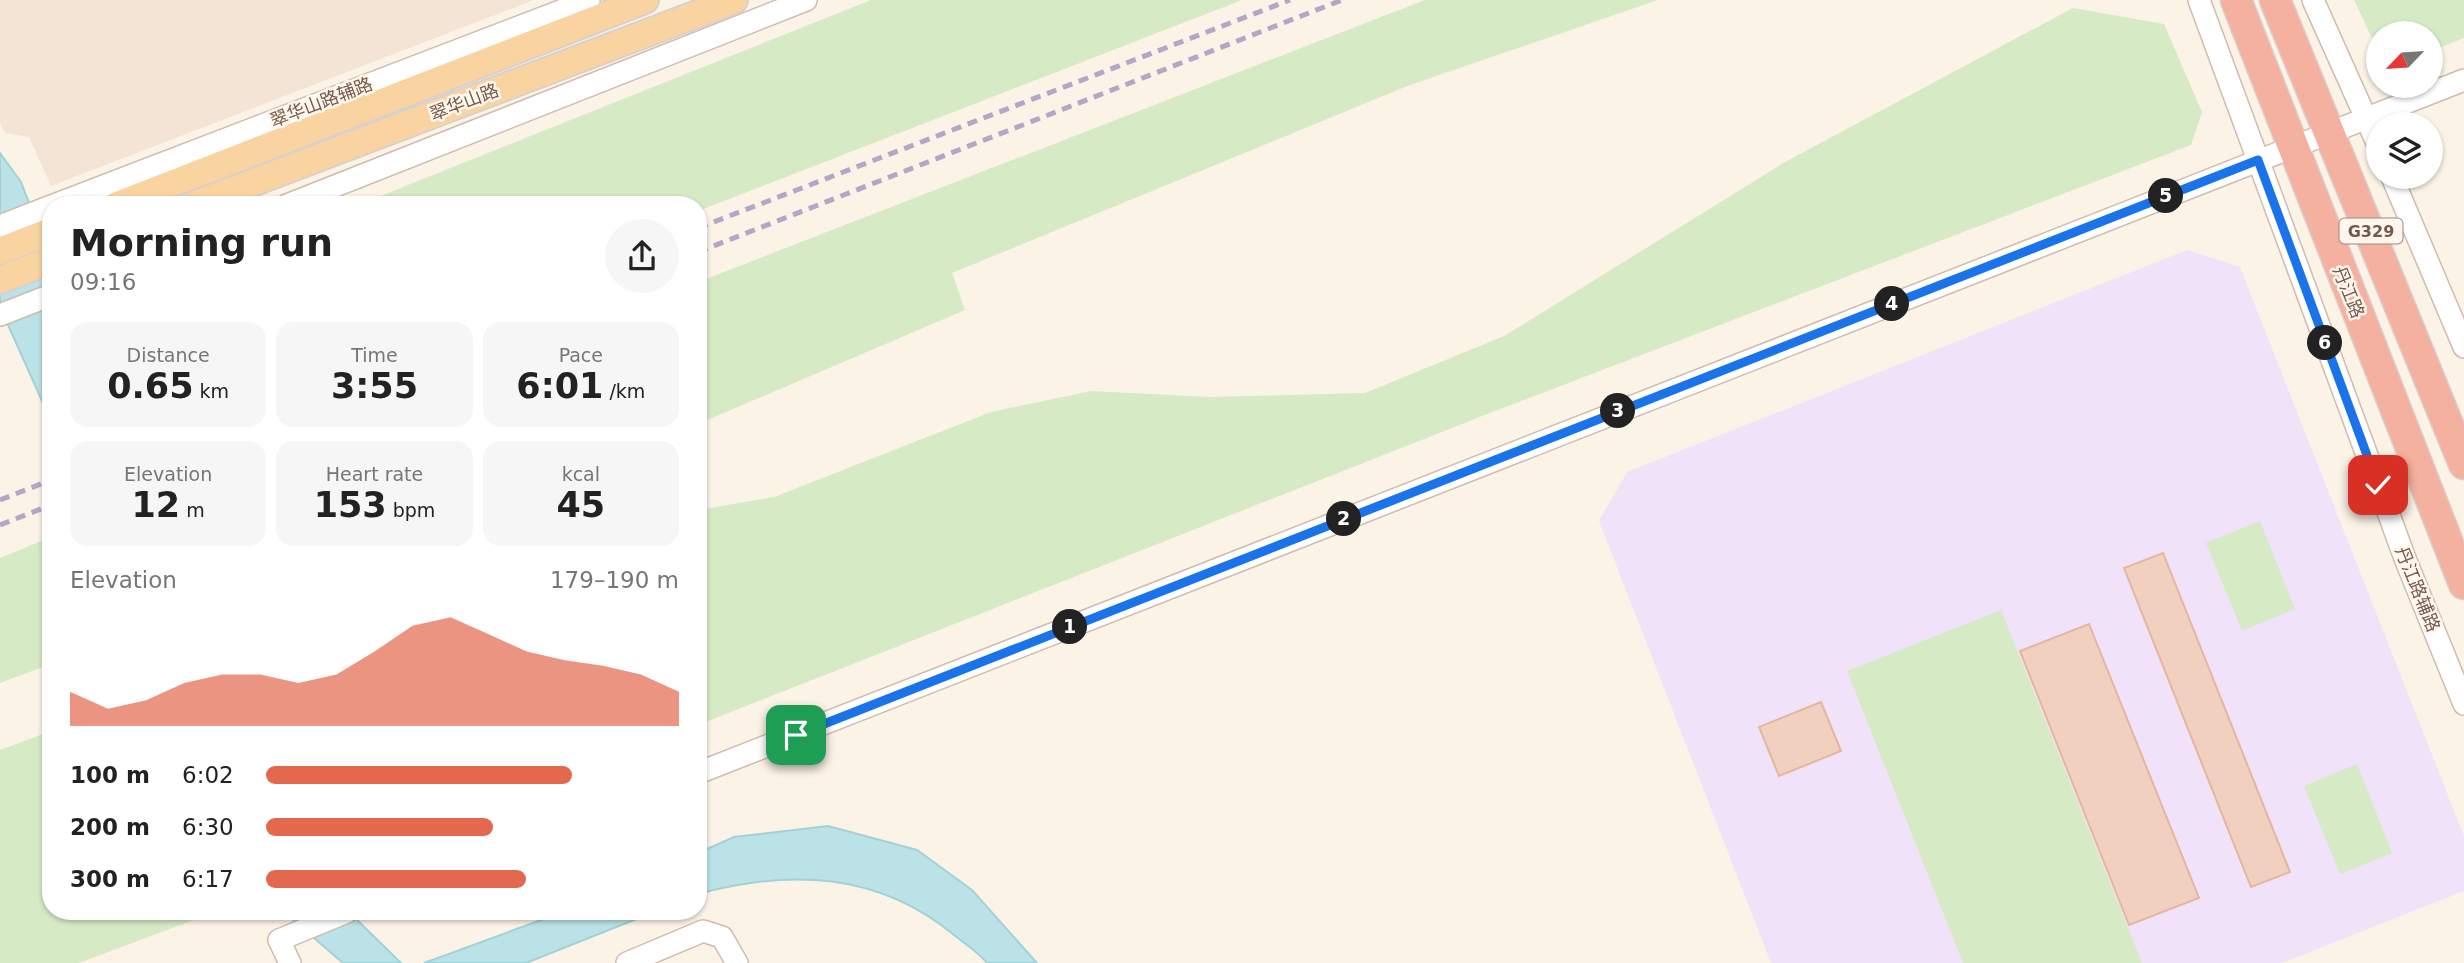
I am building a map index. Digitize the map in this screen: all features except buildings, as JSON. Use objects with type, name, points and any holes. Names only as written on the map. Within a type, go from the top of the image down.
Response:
[{"type":"highway","name":"丹江路","points":[[2236,0],[2291,147],[2464,584]]},
{"type":"highway","name":"G329","points":[[2275,0],[2464,464]]},
{"type":"main road","name":"翠华山路","points":[[140,196],[645,0]]},
{"type":"main road","name":"翠华山路","points":[[218,196],[734,0]]},
{"type":"main road","points":[[0,251],[42,235]]},
{"type":"main road","points":[[0,279],[42,263]]},
{"type":"street","name":"翠华山路辅路","points":[[76,196],[589,0]]},
{"type":"street","points":[[310,196],[806,0]]},
{"type":"street","name":"丹江路辅路","points":[[2199,0],[2406,561],[2464,704]]},
{"type":"street","points":[[2313,0],[2366,116]]},
{"type":"street","points":[[2382,112],[2464,80]]},
{"type":"street","points":[[707,769],[2366,118]]},
{"type":"street","points":[[2397,189],[2464,347]]},
{"type":"street","name":"翠华山路辅路","points":[[0,226],[42,209]]},
{"type":"street","points":[[0,315],[42,299]]},
{"type":"street","points":[[290,963],[283,939],[328,920]]},
{"type":"street","points":[[627,963],[703,931],[722,937],[737,963]]},
{"type":"shaded area","points":[[0,0],[534,0],[51,186],[29,137],[5,133],[0,123]]},
{"type":"shaded area","points":[[2187,250],[2240,267],[2464,836],[2464,891],[2282,963],[1771,963],[1599,521],[1627,472]]},
{"type":"green space","points":[[871,0],[1242,0],[707,208],[707,196],[381,196]]},
{"type":"green space","points":[[1425,0],[1658,0],[1410,85],[952,273],[965,310],[707,420],[707,279]]},
{"type":"green space","points":[[2354,0],[2464,0],[2464,38],[2443,46],[2443,21],[2366,21],[2366,25]]},
{"type":"green space","points":[[2073,8],[2164,24],[2202,112],[2191,145],[1495,411],[707,721],[707,508],[774,497],[991,412],[1091,391],[1210,397],[1365,393],[1504,336],[1787,161]]},
{"type":"green space","points":[[2260,521],[2295,609],[2242,631],[2206,543]]},
{"type":"green space","points":[[42,541],[42,667],[0,683],[0,558]]},
{"type":"green space","points":[[2001,610],[2142,963],[1963,963],[1847,671]]},
{"type":"green space","points":[[42,734],[42,920],[194,920],[79,963],[0,963],[0,750]]},
{"type":"green space","points":[[2357,764],[2392,853],[2340,874],[2304,786]]},
{"type":"water","points":[[0,153],[21,182],[42,237],[42,401],[0,307]]},
{"type":"water","points":[[828,826],[917,850],[972,890],[1037,963],[987,963],[925,914],[895,898],[864,888],[799,879],[766,881],[707,892],[707,849],[734,837]]},
{"type":"water","points":[[293,920],[357,920],[401,963],[343,963]]},
{"type":"water","points":[[541,920],[634,920],[526,963],[424,963]]},
{"type":"railway","points":[[707,225],[1290,0]]},
{"type":"railway","points":[[707,248],[1342,0]]},
{"type":"railway","points":[[0,500],[42,484]]},
{"type":"railway","points":[[0,525],[42,509]]},
{"type":"route","points":[[796,735],[2258,160],[2378,485]]}]
